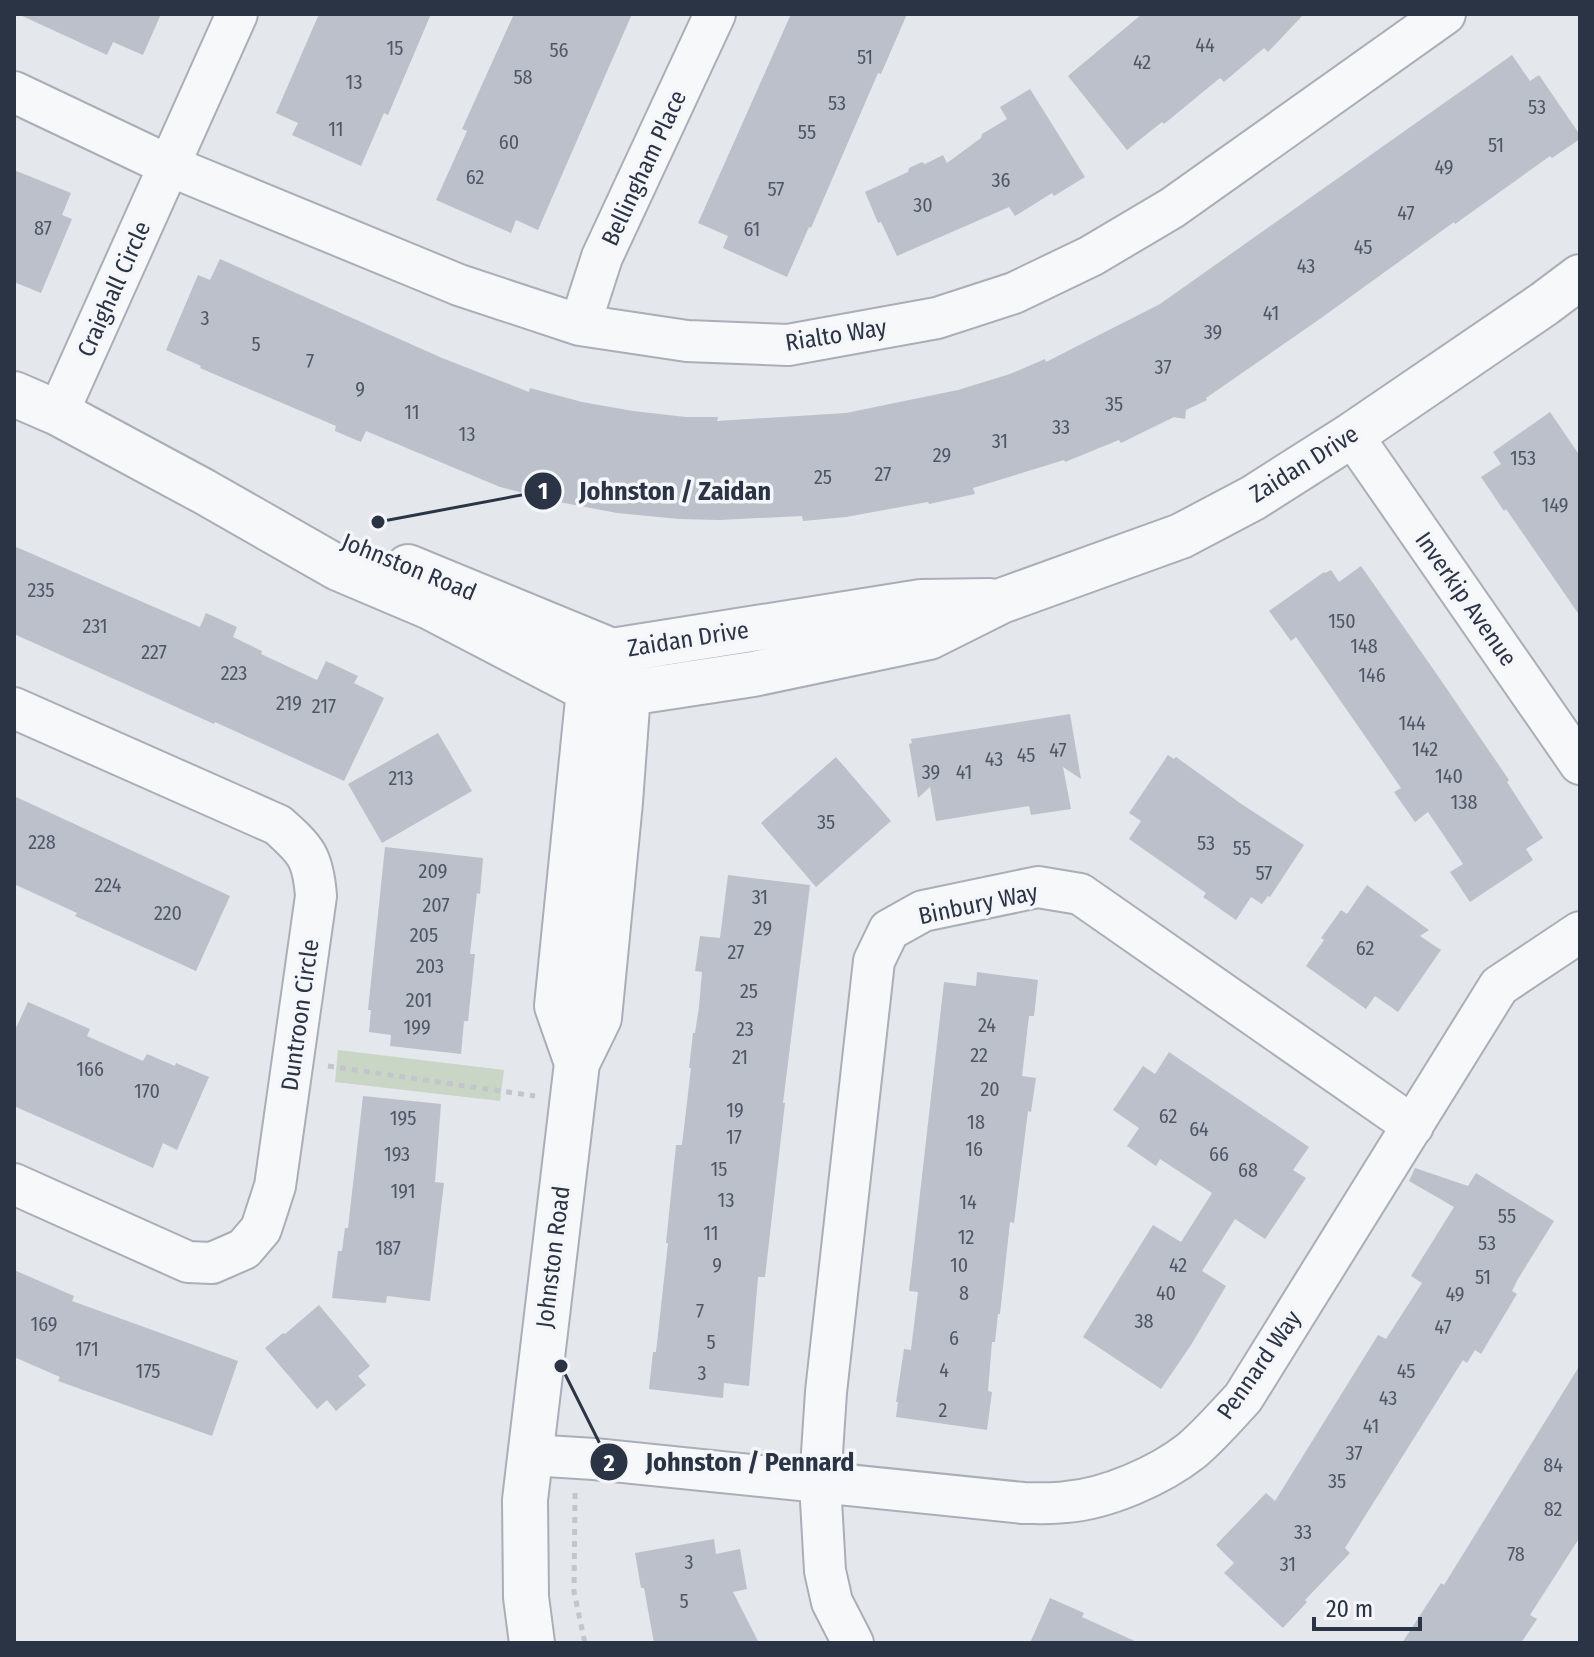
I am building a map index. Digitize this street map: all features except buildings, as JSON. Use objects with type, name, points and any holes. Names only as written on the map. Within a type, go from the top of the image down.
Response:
[{"type":"street","name":"Craighall Circle","points":[[58,413],[237,14]]},
{"type":"street","name":"Bellingham Place","points":[[580,325],[602,257],[715,14]]},
{"type":"street","name":"Rialto Way","points":[[170,166],[459,285],[580,325],[687,341],[788,345],[937,318],[1014,293],[1091,256],[1172,208],[1445,14]]},
{"type":"street","points":[[14,92],[170,166]]},
{"type":"street","name":"Zaidan Drive","points":[[609,692],[753,674],[929,637],[1001,601],[1181,536],[1253,498],[1352,435],[1580,277]]},
{"type":"street","name":"Johnston Road","points":[[14,394],[58,413],[338,568],[430,607],[609,692]]},
{"type":"street","name":"Inverkip Avenue","points":[[1352,435],[1580,764]]},
{"type":"street","name":"Johnston Road","points":[[203,491],[349,541],[612,651],[599,1018],[574,1082],[525,1500],[526,1597],[532,1643]]},
{"type":"street","name":"Zaidan Drive","points":[[612,651],[921,602],[1001,601]]},
{"type":"street","name":"Duntroon Circle","points":[[14,708],[278,825],[302,845],[314,871],[316,896],[275,1186],[261,1229],[244,1249],[212,1263],[188,1262],[14,1184]]},
{"type":"street","name":"Binbury Way","points":[[820,1483],[826,1392],[874,961],[889,930],[923,911],[1038,887],[1080,894],[1413,1126]]},
{"type":"street","name":"Pennard Way","points":[[530,1455],[1023,1503],[1068,1502],[1112,1493],[1189,1452],[1243,1398],[1499,986],[1580,932]]},
{"type":"street","points":[[820,1483],[825,1571],[832,1602],[853,1643]]},
{"type":"path","points":[[293,1061],[574,1082]]},
{"type":"path","points":[[577,1458],[574,1592],[585,1643]]},
{"type":"green space","points":[[338,1050],[504,1070],[500,1101],[335,1082]]},
{"type":"place","name":"Johnston / Zaidan","points":[[378,522]]},
{"type":"place","name":"Johnston / Pennard","points":[[561,1366]]}]
